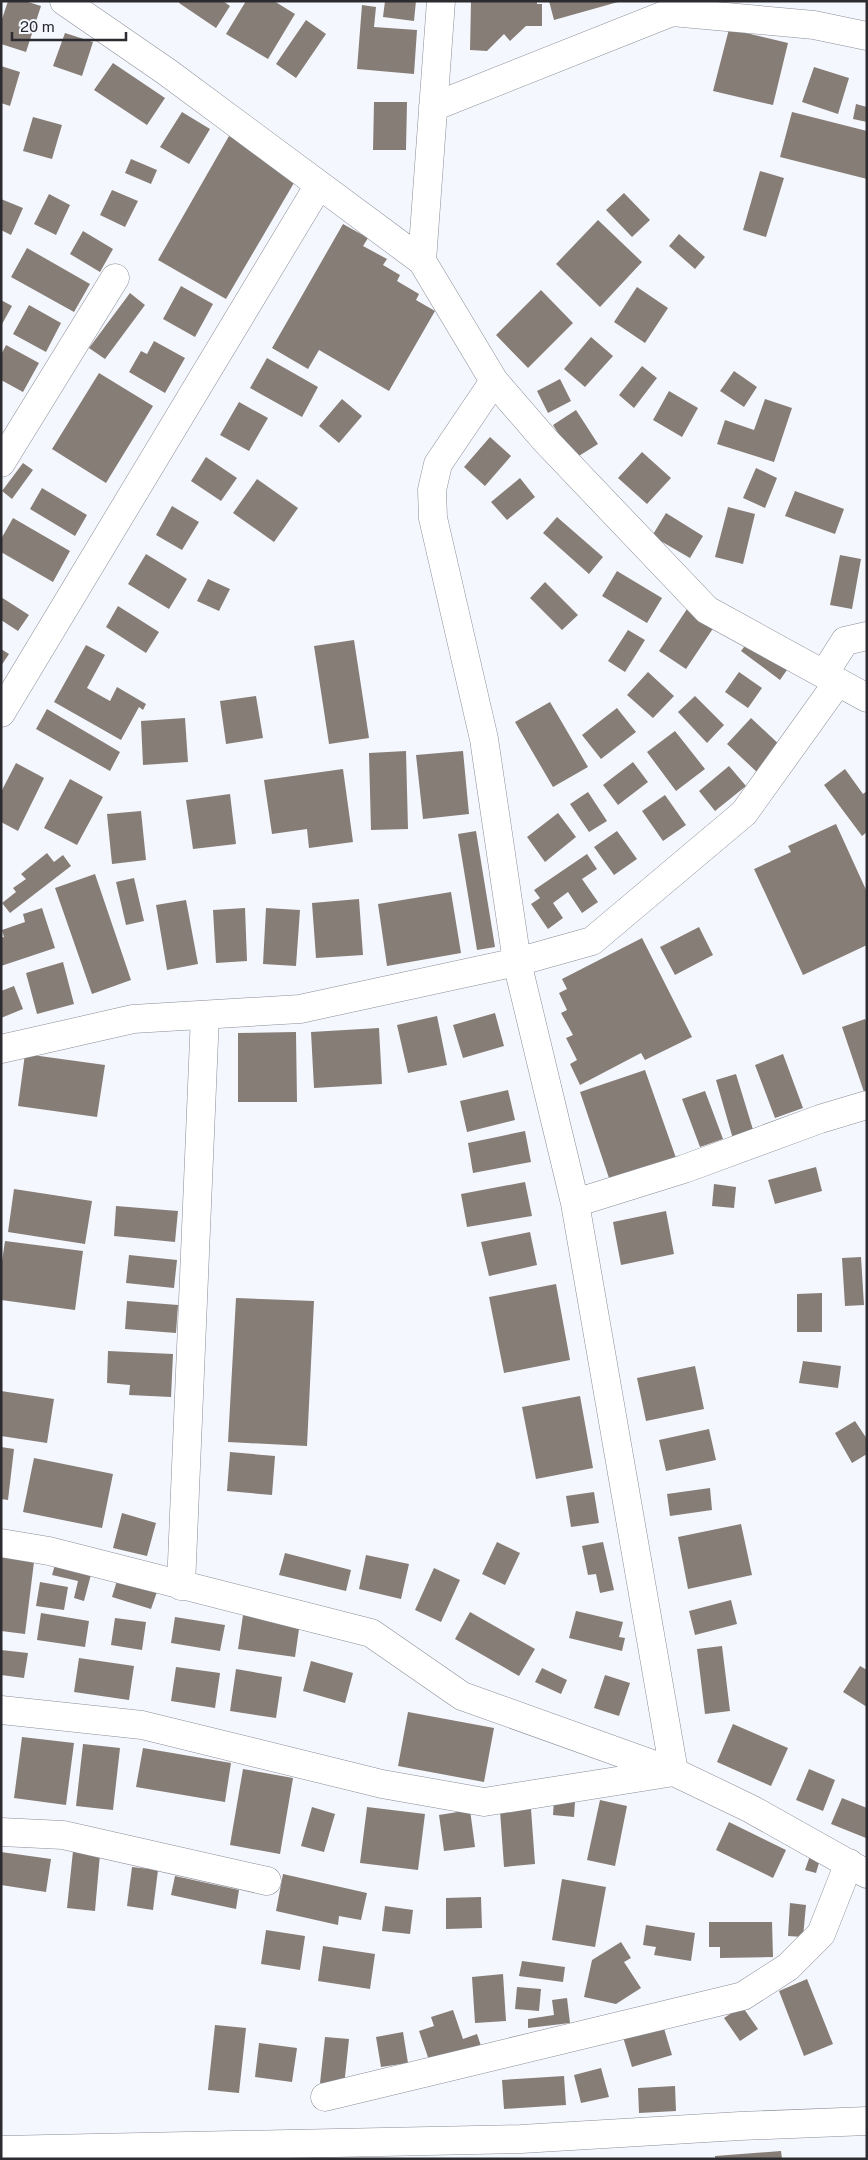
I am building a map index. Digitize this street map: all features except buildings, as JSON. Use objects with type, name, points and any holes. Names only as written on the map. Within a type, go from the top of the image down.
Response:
[{"type":"street","points":[[64,1],[168,72],[422,261],[494,381],[545,440],[707,610],[867,698]]},
{"type":"street","points":[[422,261],[441,1]]},
{"type":"street","points":[[433,107],[672,12],[814,25],[867,36]]},
{"type":"street","points":[[1,713],[319,185]]},
{"type":"street","points":[[1,462],[115,278]]},
{"type":"street","points":[[494,381],[438,464],[432,490],[435,528],[484,739],[517,962],[576,1203],[674,1772]]},
{"type":"street","points":[[1,1049],[134,1019],[300,1009],[517,962],[592,941],[744,813],[831,678],[845,641],[867,636]]},
{"type":"street","points":[[181,1586],[205,1015]]},
{"type":"street","points":[[576,1203],[684,1169],[820,1119],[867,1105]]},
{"type":"street","points":[[1,1543],[49,1551],[371,1633],[462,1696],[674,1772],[751,1809],[858,1869],[821,1934],[788,1967],[743,1996],[325,2097]]},
{"type":"street","points":[[1,1710],[142,1725],[382,1784],[484,1802],[674,1772]]},
{"type":"street","points":[[1,1832],[62,1836],[267,1881]]},
{"type":"street","points":[[1,2150],[521,2139],[740,2126],[867,2121]]}]
